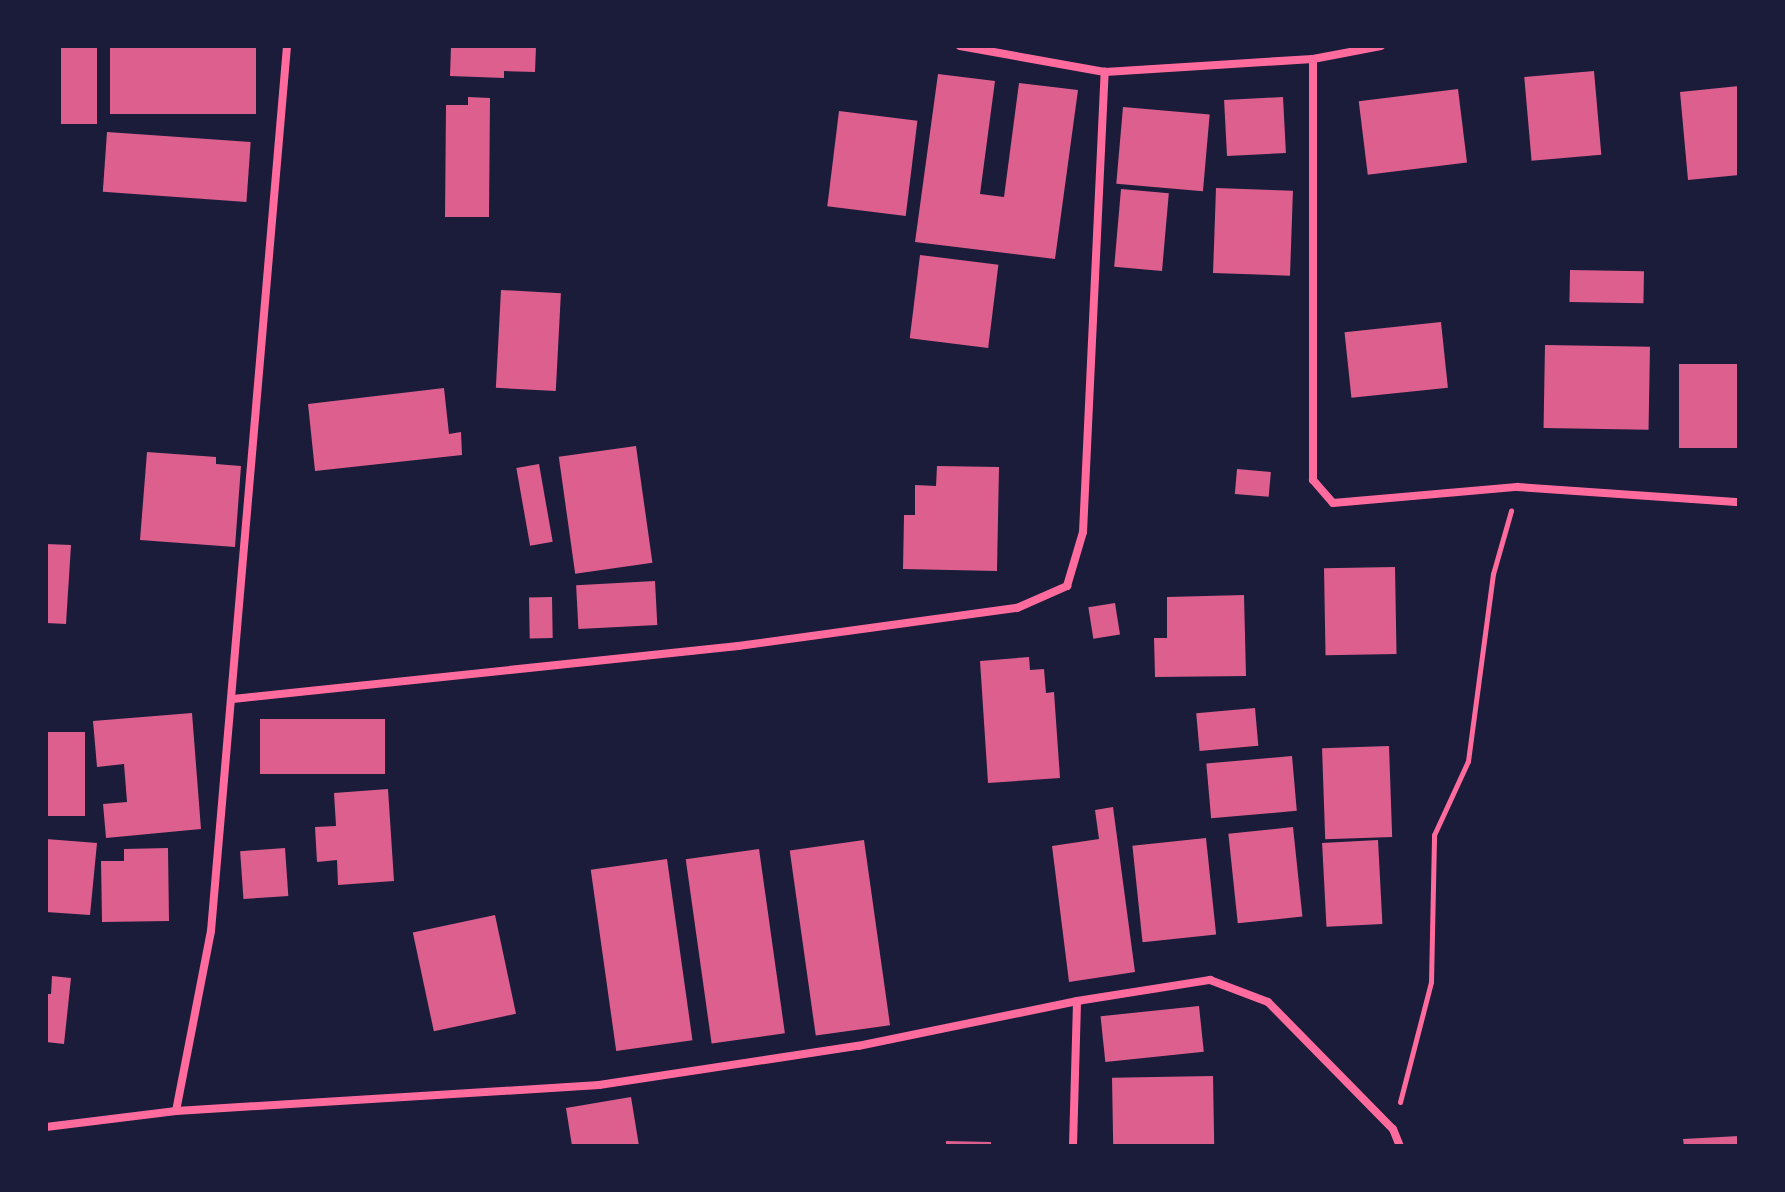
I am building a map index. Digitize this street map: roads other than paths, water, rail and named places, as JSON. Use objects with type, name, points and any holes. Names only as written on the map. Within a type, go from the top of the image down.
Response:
[{"type":"street","points":[[176,1111],[211,931],[287,46]]},
{"type":"street","points":[[960,46],[1105,72],[1313,59],[1381,46]]},
{"type":"street","points":[[1313,59],[1313,480],[1333,503],[1517,487],[1739,502]]},
{"type":"street","points":[[233,699],[738,646],[1017,608],[1067,586],[1083,532],[1105,72]]},
{"type":"street","points":[[46,1127],[176,1111],[599,1085],[858,1046],[1077,1001],[1210,980],[1268,1002],[1393,1129],[1400,1146]]},
{"type":"street","points":[[1073,1146],[1077,1001]]}]
